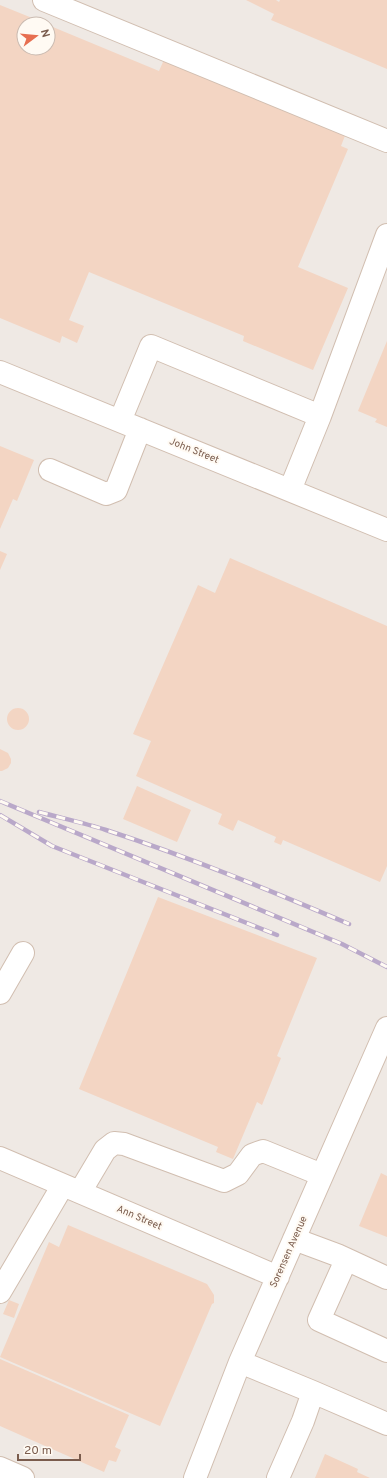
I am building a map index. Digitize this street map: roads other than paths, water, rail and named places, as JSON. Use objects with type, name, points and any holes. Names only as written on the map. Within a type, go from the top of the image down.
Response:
[{"type":"street","points":[[44,0],[387,141]]},
{"type":"street","points":[[290,490],[320,416],[387,235]]},
{"type":"street","points":[[120,421],[151,346],[320,416]]},
{"type":"street","name":"John Street","points":[[0,372],[387,530]]},
{"type":"street","points":[[50,470],[106,494],[116,490],[140,429]]},
{"type":"street","points":[[0,993],[23,953]]},
{"type":"street","name":"Sorensen Avenue","points":[[202,1476],[240,1362],[387,1028]]},
{"type":"street","points":[[0,1292],[72,1189],[105,1150],[114,1143],[124,1144],[224,1180],[238,1174],[252,1155],[263,1151],[322,1175]]},
{"type":"street","name":"Ann Street","points":[[0,1158],[278,1277]]},
{"type":"street","points":[[294,1239],[387,1278]]},
{"type":"street","points":[[346,1260],[319,1320],[387,1351]]},
{"type":"street","points":[[240,1362],[387,1424]]},
{"type":"street","points":[[278,1478],[303,1421],[313,1392]]},
{"type":"street","points":[[0,1468],[23,1478]]},
{"type":"railway","points":[[0,801],[342,944],[387,967]]},
{"type":"railway","points":[[39,812],[98,827],[168,851],[259,886],[349,924]]},
{"type":"railway","points":[[0,815],[52,846],[277,935]]}]
